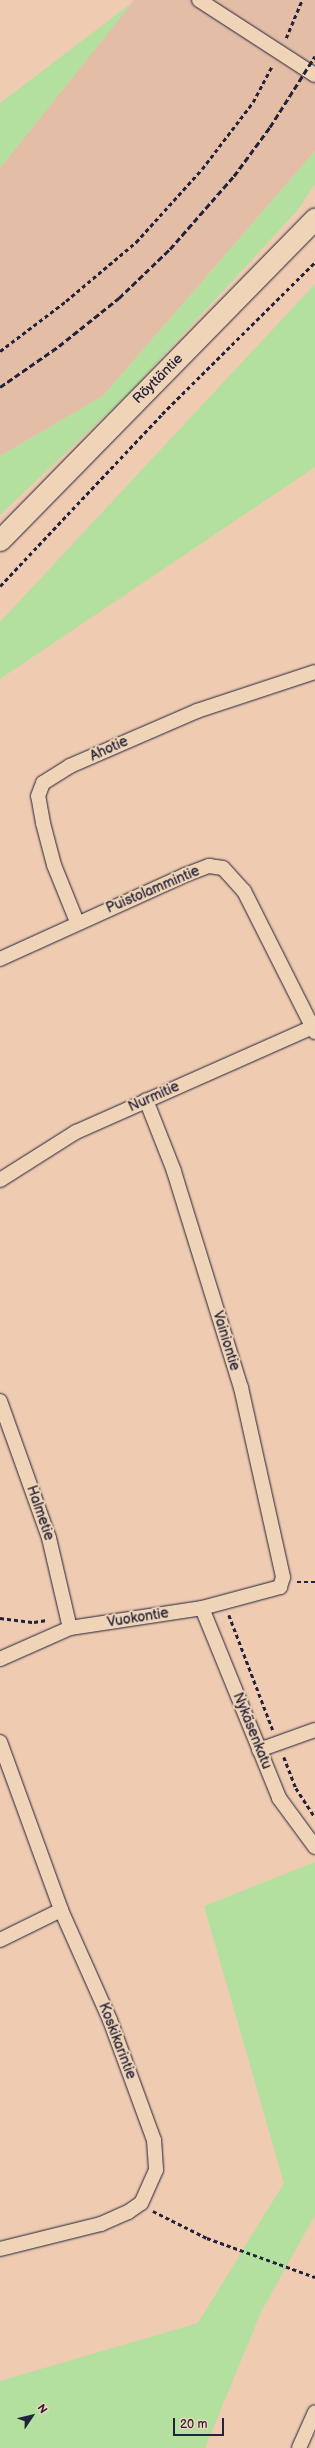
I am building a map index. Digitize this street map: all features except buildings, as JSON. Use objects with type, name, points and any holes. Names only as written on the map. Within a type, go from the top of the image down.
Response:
[{"type":"street","points":[[199,0],[315,75]]},
{"type":"street","name":"Röyttäntie","points":[[0,540],[315,218]]},
{"type":"street","name":"Ahotie","points":[[78,922],[54,865],[43,823],[38,796],[43,783],[70,766],[197,710],[315,672]]},
{"type":"street","name":"Puistolammintie","points":[[0,959],[184,874],[209,866],[223,868],[244,891],[314,1028]]},
{"type":"street","name":"Nurmitie","points":[[0,1180],[76,1132],[146,1100],[314,1028]]},
{"type":"street","name":"Vainiontie","points":[[146,1100],[174,1171],[241,1388],[283,1577],[280,1587]]},
{"type":"street","name":"Halmetie","points":[[0,1401],[49,1538],[70,1628]]},
{"type":"street","name":"Vuokontie","points":[[0,1659],[70,1628],[224,1604],[280,1587]]},
{"type":"street","name":"Nykäsenkatu","points":[[202,1608],[279,1798],[315,1847]]},
{"type":"street","points":[[260,1750],[315,1730]]},
{"type":"street","name":"Koskikarintie","points":[[0,1742],[61,1910],[110,2020],[154,2140],[156,2170],[141,2203]]},
{"type":"street","points":[[0,1940],[61,1910]]},
{"type":"street","points":[[0,2249],[101,2224],[128,2212],[141,2203]]},
{"type":"street","points":[[299,2448],[315,2412]]},
{"type":"path","points":[[0,352],[66,301],[136,242],[202,169],[253,102],[280,52],[302,0]]},
{"type":"path","points":[[0,586],[162,414],[315,262]]},
{"type":"path","points":[[224,1604],[296,1788],[315,1816]]},
{"type":"path","points":[[141,2203],[207,2238],[315,2278]]},
{"type":"shaded area","points":[[134,0],[315,0],[315,151],[103,396],[0,456],[0,168]]},
{"type":"green space","points":[[133,2],[0,168],[0,103]]},
{"type":"green space","points":[[315,151],[315,184],[297,211],[128,394],[0,515],[0,456],[103,396]]},
{"type":"green space","points":[[315,284],[315,467],[0,679],[0,622]]},
{"type":"green space","points":[[315,1862],[315,2215],[261,2312],[205,2448],[0,2448],[0,2381],[198,2323],[284,2183],[204,1906]]},
{"type":"railway","points":[[0,387],[59,346],[119,298],[170,249],[234,176],[270,127],[315,56]]}]
